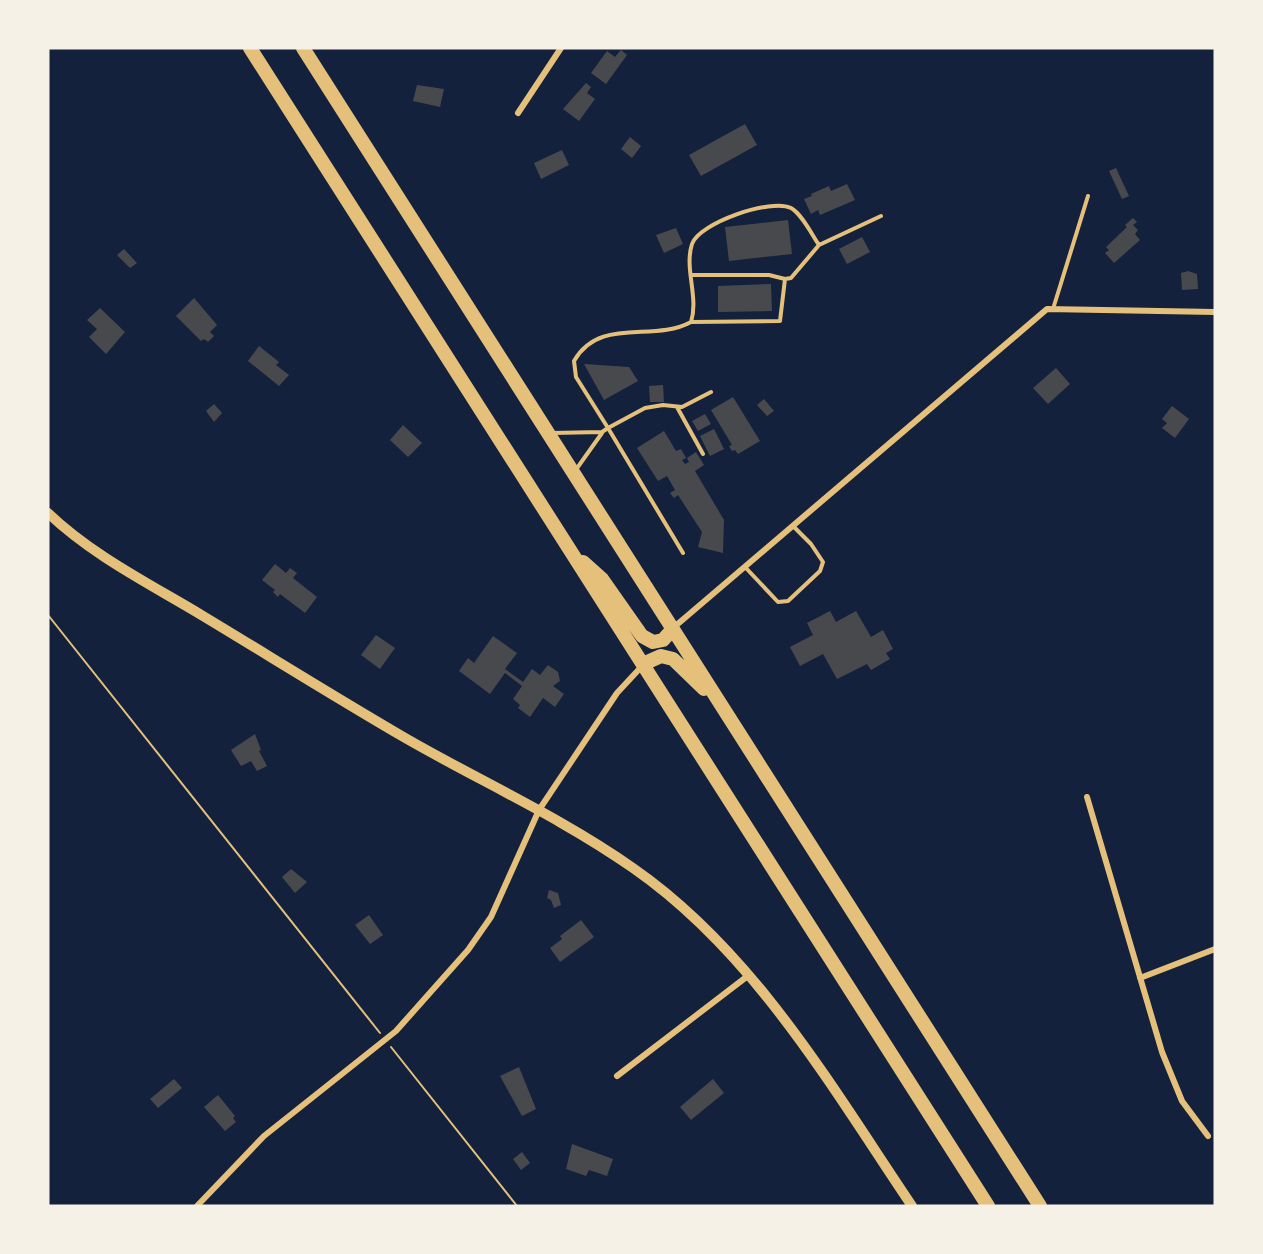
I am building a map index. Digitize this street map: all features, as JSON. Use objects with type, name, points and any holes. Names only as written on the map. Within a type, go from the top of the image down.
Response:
[{"type":"highway","points":[[250,48],[988,1206]]},
{"type":"highway","points":[[303,48],[1040,1206]]},
{"type":"highway","points":[[570,550],[602,579],[642,636],[653,642],[663,640],[672,630]]},
{"type":"highway","points":[[643,664],[661,656],[673,659],[723,708]]},
{"type":"street","points":[[518,113],[561,48]]},
{"type":"street","points":[[672,630],[1047,309],[1215,312]]},
{"type":"street","points":[[48,513],[101,555],[408,739],[539,810],[633,868],[697,919],[749,975],[825,1078],[912,1206]]},
{"type":"street","points":[[197,1206],[264,1136],[396,1031],[468,950],[491,917],[539,810],[617,693],[643,664]]},
{"type":"street","points":[[1087,797],[1162,1052],[1182,1101],[1208,1136]]},
{"type":"street","points":[[1140,978],[1215,949]]},
{"type":"street","points":[[617,1076],[749,975]]},
{"type":"lane","points":[[1053,309],[1088,196]]},
{"type":"lane","points":[[691,322],[694,306],[690,253],[697,234],[720,220],[770,207],[793,209],[819,245]]},
{"type":"lane","points":[[692,275],[769,275],[785,279],[797,273],[819,245],[881,216]]},
{"type":"lane","points":[[683,553],[576,377],[573,368],[578,354],[599,337],[678,327],[691,322],[780,321],[785,279]]},
{"type":"lane","points":[[574,473],[608,428],[645,408],[691,404],[711,392]]},
{"type":"lane","points":[[677,406],[703,454]]},
{"type":"lane","points":[[548,433],[603,432]]},
{"type":"lane","points":[[745,567],[769,595],[778,602],[788,601],[820,571],[823,562],[811,544],[793,526]]},
{"type":"path","points":[[48,615],[370,1021]]},
{"type":"path","points":[[407,1065],[517,1206]]},
{"type":"building","points":[[621,50],[627,55],[606,84],[591,73],[607,51],[615,57]]},
{"type":"building","points":[[586,83],[591,87],[587,93],[595,99],[579,121],[563,109]]},
{"type":"building","points":[[417,85],[444,89],[440,107],[413,101]]},
{"type":"building","points":[[745,124],[757,145],[701,176],[689,155]]},
{"type":"building","points":[[630,137],[641,146],[632,158],[621,149]]},
{"type":"building","points":[[562,150],[569,165],[541,179],[534,163]]},
{"type":"building","points":[[1116,168],[1129,196],[1122,199],[1109,171]]},
{"type":"building","points":[[847,184],[855,200],[820,215],[818,210],[811,214],[804,199],[829,186],[831,191]]},
{"type":"building","points":[[1133,218],[1137,222],[1133,225],[1138,230],[1135,234],[1140,240],[1114,263],[1105,253],[1109,250],[1106,247]]},
{"type":"building","points":[[788,220],[792,254],[729,261],[725,227]]},
{"type":"building","points":[[676,228],[683,244],[664,253],[656,235]]},
{"type":"building","points":[[862,237],[870,252],[847,264],[839,249]]},
{"type":"building","points":[[124,249],[137,263],[130,268],[117,255]]},
{"type":"building","points":[[1188,271],[1197,274],[1198,289],[1182,290],[1181,273]]},
{"type":"building","points":[[771,284],[772,311],[718,312],[718,286]]},
{"type":"building","points":[[194,298],[217,325],[210,332],[214,336],[208,342],[204,339],[201,341],[176,316]]},
{"type":"building","points":[[100,308],[125,332],[106,354],[89,337],[97,329],[87,320]]},
{"type":"building","points":[[259,346],[279,362],[276,365],[289,375],[279,386],[248,361]]},
{"type":"building","points":[[584,364],[629,367],[638,381],[604,400]]},
{"type":"building","points":[[1056,368],[1070,384],[1048,404],[1033,388]]},
{"type":"building","points":[[663,385],[664,402],[650,402],[649,386]]},
{"type":"building","points":[[733,397],[760,441],[738,454],[735,450],[732,451],[729,446],[732,445],[711,410]]},
{"type":"building","points":[[764,399],[774,411],[767,416],[757,405]]},
{"type":"building","points":[[214,404],[222,413],[214,422],[206,411]]},
{"type":"building","points":[[1172,406],[1189,419],[1175,438],[1162,428],[1167,423],[1162,419]]},
{"type":"building","points":[[705,414],[711,424],[698,431],[692,421]]},
{"type":"building","points":[[403,425],[422,443],[408,457],[390,440]]},
{"type":"building","points":[[714,429],[724,449],[710,456],[700,436]]},
{"type":"building","points":[[664,431],[676,451],[681,449],[686,458],[682,460],[685,464],[689,462],[687,458],[696,452],[704,465],[695,471],[724,520],[723,553],[698,547],[702,532],[678,495],[674,498],[670,493],[675,490],[667,476],[658,481],[637,448]]},
{"type":"building","points":[[275,564],[286,573],[290,568],[297,573],[293,578],[317,597],[305,613],[280,594],[278,597],[273,592],[275,590],[262,580]]},
{"type":"building","points":[[830,611],[836,622],[856,611],[871,637],[883,630],[893,649],[886,653],[890,659],[871,670],[867,664],[837,679],[823,654],[800,666],[790,647],[813,635],[807,623]]},
{"type":"building","points":[[376,635],[395,648],[380,669],[361,655]]},
{"type":"building","points":[[493,636],[517,653],[505,669],[523,682],[532,669],[540,675],[548,665],[558,672],[560,681],[553,686],[564,694],[555,707],[543,698],[530,717],[518,708],[520,705],[513,699],[522,686],[505,673],[490,694],[459,671],[468,658],[474,663]]},
{"type":"building","points":[[255,734],[261,750],[259,751],[267,766],[257,771],[251,761],[241,766],[231,750]]},
{"type":"building","points":[[291,869],[307,882],[295,893],[282,877]]},
{"type":"building","points":[[549,890],[558,893],[561,905],[554,908],[551,900],[547,898]]},
{"type":"building","points":[[369,915],[383,935],[370,944],[355,925]]},
{"type":"building","points":[[581,920],[594,937],[560,962],[550,948],[562,939],[560,936]]},
{"type":"building","points":[[519,1067],[536,1109],[522,1116],[500,1076]]},
{"type":"building","points":[[174,1079],[182,1088],[158,1108],[150,1099]]},
{"type":"building","points":[[713,1079],[724,1093],[691,1120],[680,1107]]},
{"type":"building","points":[[218,1095],[235,1116],[233,1118],[236,1122],[225,1131],[204,1107]]},
{"type":"building","points":[[572,1144],[613,1159],[607,1176],[589,1170],[586,1176],[566,1169]]},
{"type":"building","points":[[522,1152],[530,1163],[521,1170],[513,1159]]}]
